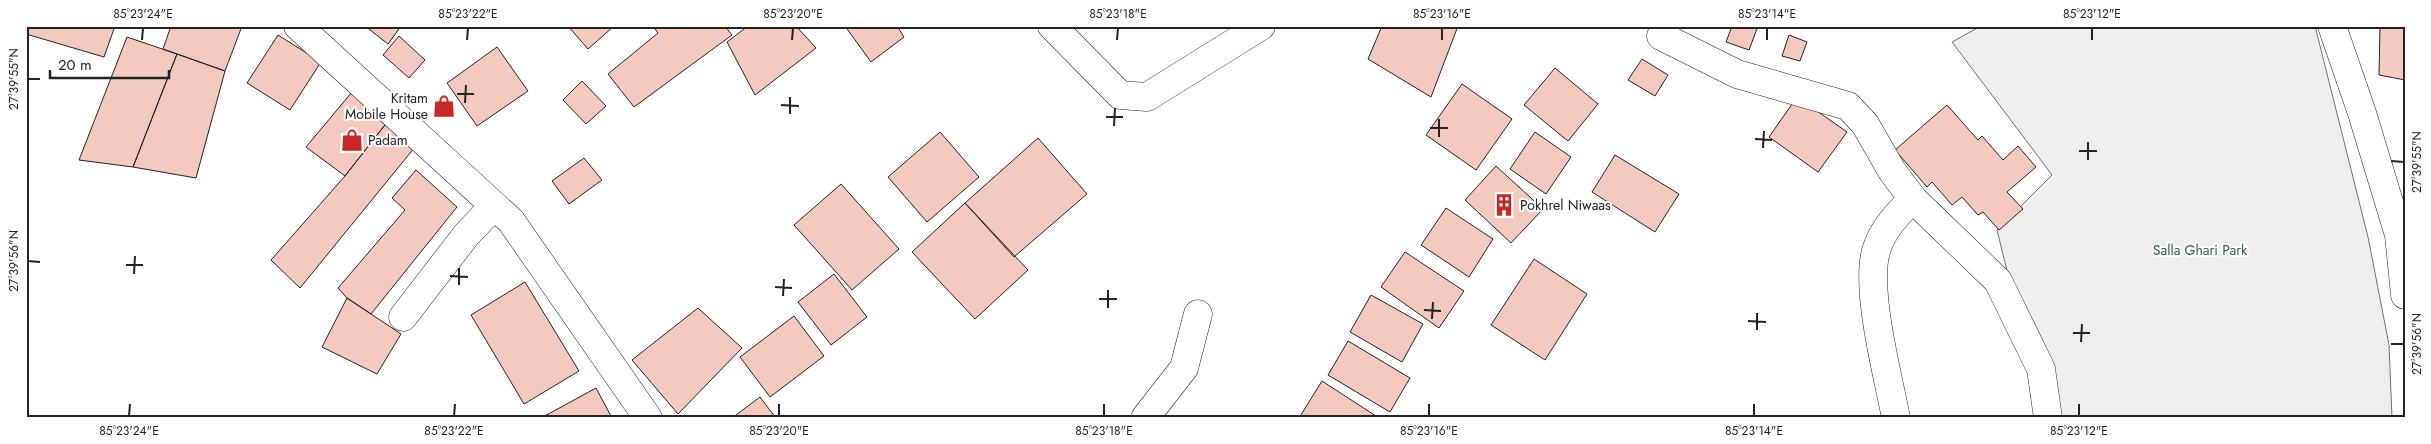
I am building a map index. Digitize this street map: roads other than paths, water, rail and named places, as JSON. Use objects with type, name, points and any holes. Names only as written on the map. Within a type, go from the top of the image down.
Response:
[{"type":"street","points":[[298,26],[512,221],[648,418]]},
{"type":"street","points":[[1052,26],[1120,95],[1147,97],[1261,26]]},
{"type":"street","points":[[1666,26],[1661,36],[1737,74],[1848,106],[1865,124],[1892,171],[1913,199],[1998,281],[2041,369],[2048,418]]},
{"type":"street","points":[[2332,26],[2362,113],[2399,235],[2405,295]]},
{"type":"street","points":[[1896,418],[1872,289],[1876,251],[1892,218],[1913,199]]},
{"type":"street","points":[[403,318],[467,234],[494,206]]},
{"type":"street","points":[[1145,418],[1184,368],[1198,314]]},
{"type":"place","name":"Kritam Mobile House","points":[[444,106]]},
{"type":"place","name":"Padam","points":[[352,140]]},
{"type":"place","name":"Pokhrel Niwaas","points":[[1504,205]]},
{"type":"park label","name":"Salla Ghari Park","points":[[2200,250]]}]
